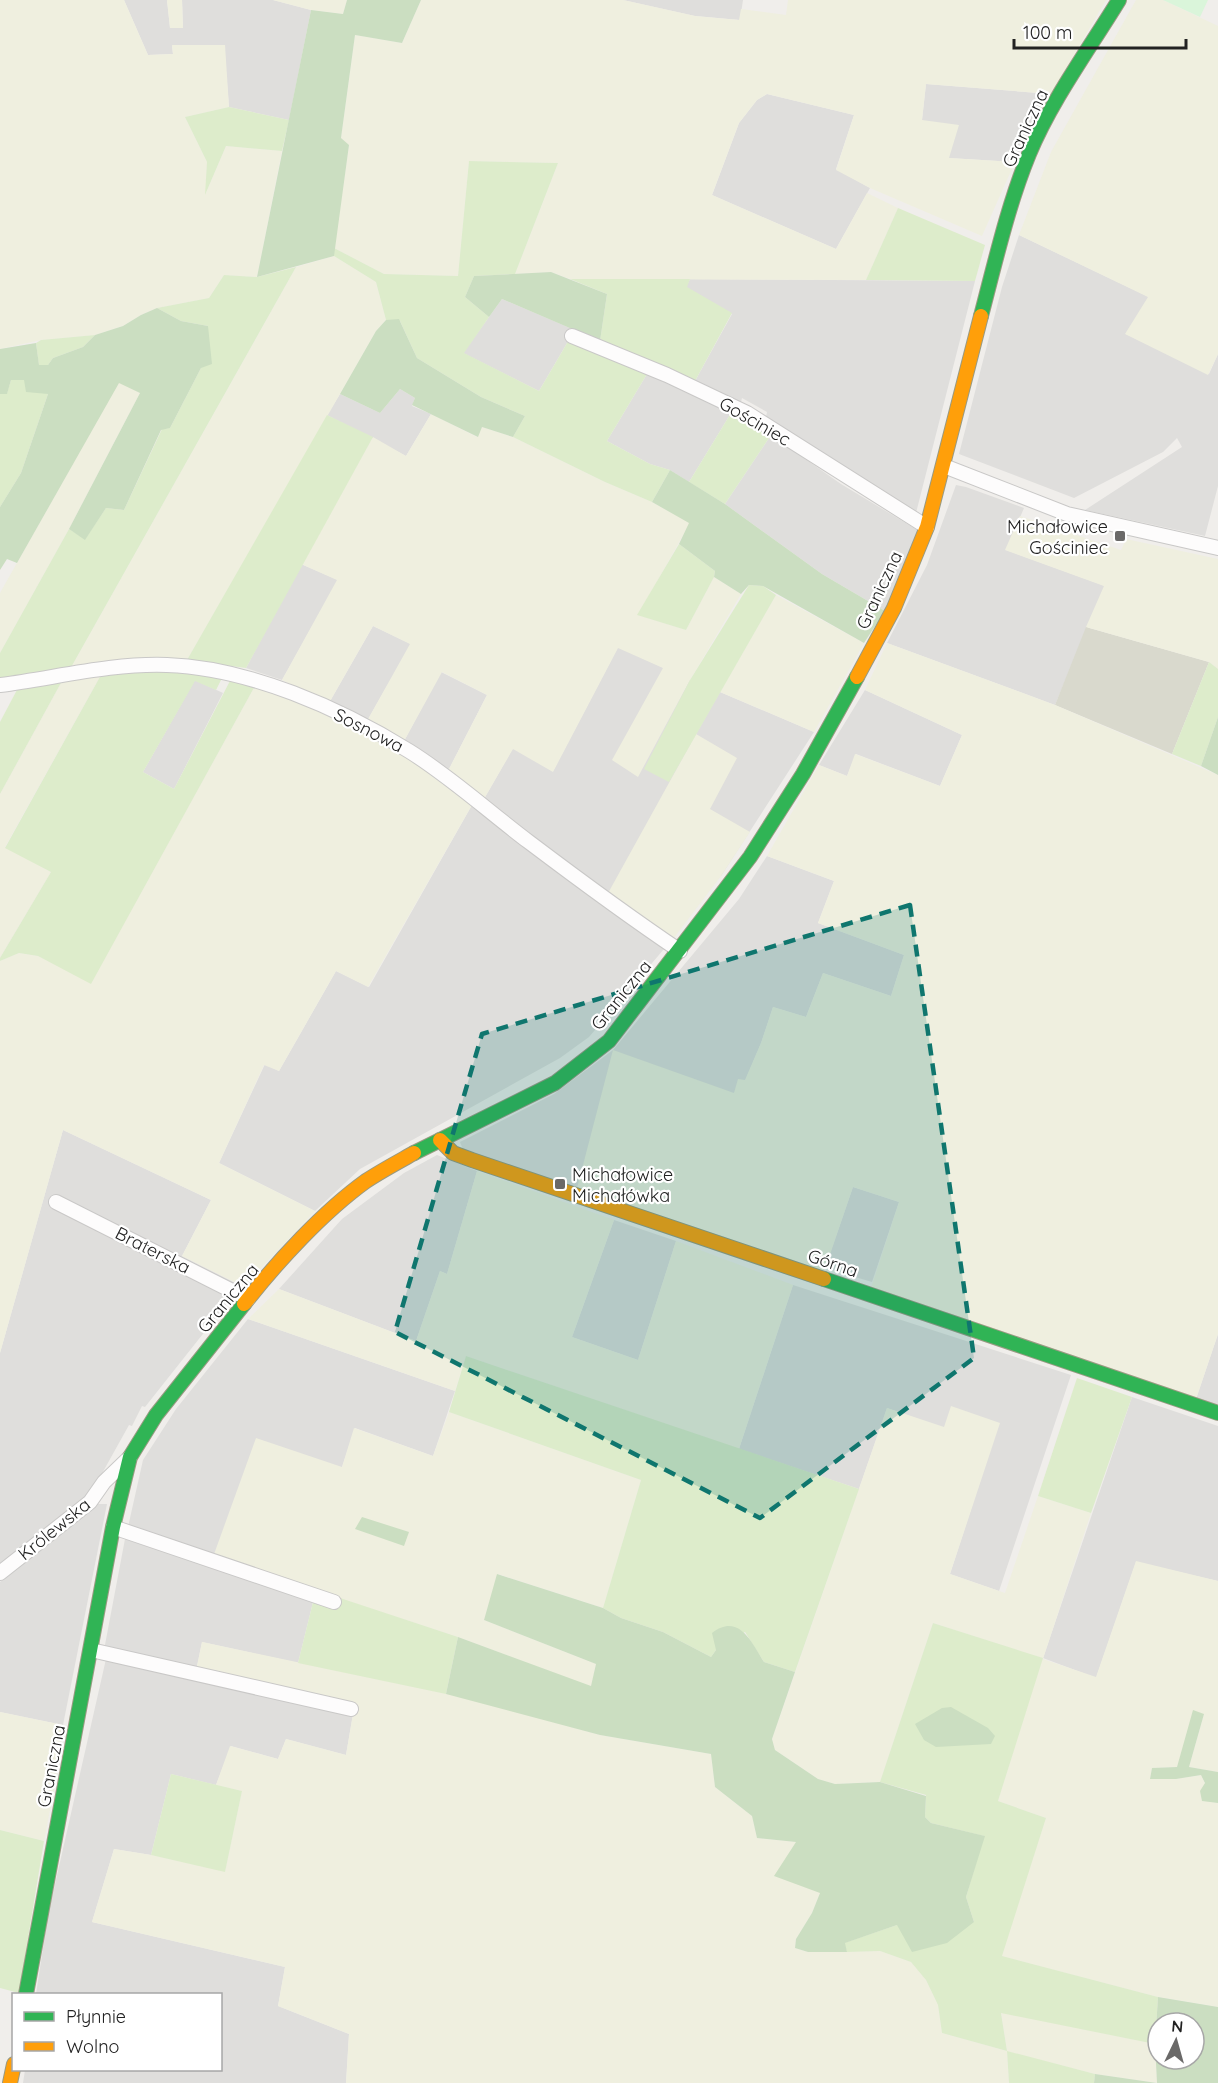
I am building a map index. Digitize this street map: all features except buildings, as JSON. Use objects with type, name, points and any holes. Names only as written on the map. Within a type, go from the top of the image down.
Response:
[{"type":"street","name":"Graniczna","points":[[26,1993],[113,1527],[130,1457],[156,1415],[248,1299],[288,1253],[329,1212],[366,1181],[412,1154],[555,1083],[609,1041],[750,857],[803,774],[894,608],[927,527],[999,246],[1029,154],[1050,112],[1119,0]]},
{"type":"street","name":"Gościniec","points":[[572,336],[668,375],[747,413],[927,527]]},
{"type":"street","points":[[944,466],[1067,514],[1218,548]]},
{"type":"street","name":"Sosnowa","points":[[0,685],[107,667],[167,665],[229,673],[271,684],[362,724],[410,752],[599,896],[680,951]]},
{"type":"street","name":"Górna","points":[[440,1140],[453,1153],[472,1160],[1218,1413]]},
{"type":"street","name":"Braterska","points":[[56,1202],[248,1299]]},
{"type":"street","name":"Królewska","points":[[0,1573],[90,1502],[104,1482],[130,1457]]},
{"type":"street","points":[[113,1527],[334,1602]]},
{"type":"street","points":[[91,1650],[351,1709]]},
{"type":"highlighted area","points":[[910,905],[974,1358],[760,1518],[395,1332],[482,1034]]},
{"type":"shaded area","points":[[124,0],[167,0],[170,28],[183,28],[182,0],[273,0],[311,10],[289,120],[229,107],[224,45],[172,46],[173,54],[148,55]]},
{"type":"shaded area","points":[[623,0],[743,0],[740,20],[695,16]]},
{"type":"shaded area","points":[[926,84],[1051,94],[1015,162],[949,158],[922,120]]},
{"type":"shaded area","points":[[767,94],[854,115],[836,169],[870,188],[836,249],[712,195],[739,123],[757,100]]},
{"type":"shaded area","points":[[1019,235],[1149,297],[1126,334],[1209,374],[1218,354],[1218,486],[1205,536],[1085,510],[1182,447],[1177,438],[1163,452],[1074,498],[959,454],[1002,287]]},
{"type":"shaded area","points":[[690,279],[975,281],[916,513],[766,417],[767,412],[742,398],[741,402],[695,381],[732,314],[686,287]]},
{"type":"shaded area","points":[[502,299],[570,328],[566,336],[570,338],[539,391],[463,353]]},
{"type":"shaded area","points":[[647,374],[693,392],[731,413],[689,482],[670,470],[650,464],[607,441]]},
{"type":"shaded area","points":[[400,389],[415,398],[412,406],[431,414],[406,456],[327,415],[340,394],[380,413]]},
{"type":"shaded area","points":[[771,435],[841,484],[919,531],[885,611],[822,574],[725,504]]},
{"type":"shaded area","points":[[956,485],[1024,508],[1006,550],[1105,586],[1055,705],[887,643],[927,565]]},
{"type":"shaded area","points":[[301,564],[338,580],[282,680],[246,668]]},
{"type":"shaded area","points":[[373,626],[411,644],[367,721],[329,703]]},
{"type":"shaded area","points":[[1086,627],[1209,662],[1172,754],[1055,705]]},
{"type":"shaded area","points":[[618,647],[690,680],[669,781],[720,692],[814,732],[721,876],[607,895],[484,799],[513,748],[553,771]]},
{"type":"shaded area","points":[[441,672],[487,695],[449,769],[403,743]]},
{"type":"shaded area","points":[[195,680],[223,693],[174,789],[143,772]]},
{"type":"shaded area","points":[[865,690],[962,735],[940,786],[856,754],[847,776],[819,765]]},
{"type":"shaded area","points":[[472,805],[664,949],[589,1037],[560,1058],[360,1169],[315,1211],[219,1163],[265,1064],[279,1071],[336,971],[369,987]]},
{"type":"shaded area","points":[[767,856],[834,881],[818,923],[904,955],[891,996],[823,973],[806,1017],[773,1007],[745,1081],[734,1093],[577,1188],[464,1152],[460,1142],[554,1094],[613,1050],[739,899]]},
{"type":"shaded area","points":[[63,1130],[211,1200],[182,1256],[240,1285],[145,1407],[142,1406],[90,1495],[0,1567],[0,1353]]},
{"type":"shaded area","points":[[437,1155],[477,1171],[447,1274],[440,1271],[416,1341],[279,1289],[342,1219],[404,1173]]},
{"type":"shaded area","points":[[853,1187],[899,1202],[872,1282],[825,1268]]},
{"type":"shaded area","points":[[614,1220],[676,1241],[638,1360],[572,1337]]},
{"type":"shaded area","points":[[793,1285],[1071,1375],[999,1591],[950,1574],[999,1423],[944,1428],[887,1408],[859,1489],[739,1449]]},
{"type":"shaded area","points":[[248,1319],[455,1391],[433,1456],[355,1428],[342,1467],[213,1557],[128,1527],[143,1460],[176,1409]]},
{"type":"shaded area","points":[[1218,1334],[1218,1406],[1196,1399]]},
{"type":"shaded area","points":[[1132,1397],[1218,1426],[1218,1581],[1136,1562],[1096,1678],[1043,1658]]},
{"type":"shaded area","points":[[97,1504],[107,1504],[63,1725],[0,1712],[0,1582]]},
{"type":"shaded area","points":[[125,1539],[313,1602],[298,1663],[202,1642],[196,1671],[104,1650]]},
{"type":"shaded area","points":[[106,1659],[353,1714],[346,1755],[286,1739],[278,1759],[231,1746],[216,1785],[171,1774],[151,1855],[114,1849],[92,1922],[285,1967],[278,2006],[349,2034],[346,2083],[23,2083],[25,2071],[222,2071],[222,1993],[36,1993],[48,1915]]},
{"type":"green space","points":[[0,0],[124,0],[148,55],[173,54],[172,45],[225,45],[229,107],[185,117],[207,162],[206,193],[226,146],[282,151],[257,277],[224,275],[209,298],[157,308],[123,326],[95,335],[41,340],[0,349]]},
{"type":"green space","points":[[167,0],[182,0],[183,28],[170,28]]},
{"type":"green space","points":[[273,0],[347,0],[343,14],[311,10]]},
{"type":"green space","points":[[347,0],[421,0],[402,43],[355,35],[341,138],[349,145],[334,256],[257,277],[311,10],[343,14]]},
{"type":"green space","points":[[421,0],[623,0],[695,16],[739,20],[741,9],[786,15],[788,0],[1106,0],[1051,94],[926,84],[922,120],[959,125],[949,158],[1015,162],[982,236],[870,188],[836,170],[854,115],[767,94],[757,100],[739,123],[712,195],[836,249],[867,193],[898,208],[866,280],[570,279],[551,272],[515,274],[558,163],[469,161],[458,276],[384,274],[334,248],[349,146],[341,138],[355,35],[402,43]]},
{"type":"green space","points":[[1136,0],[1163,0],[1218,26],[1218,354],[1208,375],[1125,334],[1148,297],[1019,235],[1051,152]]},
{"type":"green space","points":[[1163,0],[1208,0],[1200,17]]},
{"type":"green space","points":[[229,107],[289,120],[282,151],[226,146],[205,195],[207,162],[185,117]]},
{"type":"green space","points":[[469,161],[558,163],[515,274],[474,276],[465,297],[489,317],[464,353],[539,391],[570,338],[647,374],[607,441],[650,464],[670,470],[652,502],[513,437],[525,416],[481,397],[417,358],[400,321],[386,320],[376,282],[334,256],[334,248],[384,274],[458,276]]},
{"type":"green space","points":[[898,208],[985,245],[975,281],[866,280]]},
{"type":"green space","points":[[334,256],[376,282],[386,320],[376,331],[187,660],[163,658],[110,662],[69,671],[296,267]]},
{"type":"green space","points":[[296,267],[69,671],[0,679],[0,653],[69,529],[85,539],[106,508],[124,510],[162,429],[170,428],[201,368],[208,326],[181,321],[157,308],[209,298],[224,275],[257,277]]},
{"type":"green space","points":[[551,272],[607,294],[600,341],[502,299],[489,317],[465,297],[474,276]]},
{"type":"green space","points":[[570,279],[690,279],[687,287],[732,313],[695,381],[600,341],[607,294]]},
{"type":"green space","points":[[157,308],[181,321],[208,326],[212,364],[201,368],[170,428],[161,430],[124,510],[106,508],[85,540],[69,529],[140,393],[119,383],[17,563],[7,559],[0,570],[0,507],[21,473],[48,394],[26,392],[24,380],[11,380],[7,394],[0,394],[0,349],[36,343],[39,365],[48,365],[53,358],[83,347],[95,335],[123,326]]},
{"type":"green space","points":[[399,319],[417,358],[481,397],[525,416],[513,437],[482,427],[478,437],[412,405],[415,398],[400,389],[380,413],[340,394],[376,331],[386,320]]},
{"type":"green space","points":[[95,335],[83,347],[53,358],[48,365],[39,366],[36,343],[41,340]]},
{"type":"green space","points":[[11,380],[25,380],[48,394],[21,473],[0,507],[0,394],[7,393]]},
{"type":"green space","points":[[119,382],[140,393],[69,529],[0,653],[0,593]]},
{"type":"green space","points":[[731,413],[771,435],[725,504],[689,482]]},
{"type":"green space","points":[[431,414],[477,437],[482,427],[513,437],[652,502],[690,523],[638,615],[686,630],[714,577],[741,594],[690,680],[638,777],[612,760],[663,668],[618,648],[553,772],[513,749],[484,799],[449,769],[487,695],[442,672],[403,743],[367,721],[410,644],[373,626],[329,703],[282,680],[337,580],[301,564],[373,437],[406,456]]},
{"type":"green space","points":[[327,415],[373,437],[246,668],[187,660]]},
{"type":"green space","points":[[670,470],[725,504],[822,574],[885,611],[864,643],[763,586],[749,585],[741,594],[714,577],[715,571],[679,544],[689,523],[652,502]]},
{"type":"green space","points":[[1020,516],[1121,550],[1126,539],[1218,559],[1218,669],[1209,662],[1086,627],[1104,586],[1005,550]]},
{"type":"green space","points":[[679,544],[715,571],[686,630],[637,615]]},
{"type":"green space","points":[[749,585],[763,586],[776,595],[669,782],[644,769],[690,680]]},
{"type":"green space","points":[[776,595],[864,643],[814,732],[720,692]]},
{"type":"green space","points":[[887,643],[1055,705],[1218,775],[1218,1334],[1196,1399],[871,1288],[899,1202],[853,1187],[824,1272],[577,1188],[613,1050],[734,1093],[738,1079],[745,1080],[773,1007],[806,1017],[823,973],[891,996],[904,955],[818,923],[834,881],[767,856],[819,765],[847,776],[855,754],[940,786],[962,735],[865,690]]},
{"type":"green space","points":[[1209,662],[1218,669],[1218,717],[1201,766],[1172,754]]},
{"type":"green space","points":[[127,670],[160,670],[223,676],[216,690],[195,681],[143,772],[174,789],[232,677],[256,684],[91,984],[38,956],[19,953],[0,961],[51,872],[5,848],[101,675]]},
{"type":"green space","points":[[101,675],[5,847],[51,872],[0,958],[0,794],[62,681]]},
{"type":"green space","points":[[62,681],[0,794],[0,722],[18,688]]},
{"type":"green space","points":[[256,684],[314,707],[403,753],[472,805],[368,987],[336,971],[279,1071],[264,1065],[219,1163],[315,1211],[244,1286],[240,1285],[182,1256],[211,1200],[63,1130],[0,1353],[0,961],[19,953],[38,956],[91,983]]},
{"type":"green space","points":[[1218,717],[1218,775],[1201,766]]},
{"type":"green space","points":[[696,734],[737,758],[710,809],[750,832],[721,876],[673,939],[607,895]]},
{"type":"green space","points":[[477,1171],[614,1220],[572,1337],[638,1360],[676,1241],[793,1285],[739,1449],[466,1356],[455,1391],[248,1319],[279,1289],[416,1341],[440,1271],[447,1274]]},
{"type":"green space","points":[[466,1356],[859,1489],[795,1672],[764,1662],[745,1632],[716,1650],[711,1657],[663,1632],[621,1618],[603,1608],[641,1480],[449,1412]]},
{"type":"green space","points":[[1077,1378],[1132,1397],[1091,1513],[1038,1496]]},
{"type":"green space","points":[[951,1406],[1000,1423],[950,1574],[1005,1593],[1038,1496],[1091,1513],[1043,1659],[1096,1677],[1136,1561],[1218,1581],[1218,1772],[1189,1767],[1204,1714],[1177,1767],[1152,1768],[1150,1778],[1176,1779],[1201,1775],[1205,1783],[1202,1800],[1218,1803],[1218,2007],[1158,1997],[1001,1956],[1046,1818],[998,1801],[1042,1658],[933,1623],[880,1782],[835,1784],[818,1779],[775,1750],[772,1739],[887,1408],[944,1427]]},
{"type":"green space","points":[[449,1412],[641,1480],[603,1608],[498,1574],[484,1620],[596,1664],[591,1687],[458,1637],[213,1557],[256,1438],[342,1467],[354,1428],[433,1456]]},
{"type":"green space","points":[[362,1517],[409,1532],[404,1546],[355,1529]]},
{"type":"green space","points":[[497,1574],[603,1608],[621,1618],[663,1632],[711,1657],[716,1650],[712,1633],[721,1627],[730,1626],[744,1633],[764,1662],[795,1672],[772,1739],[775,1750],[818,1779],[835,1784],[880,1782],[926,1796],[925,1817],[931,1823],[985,1836],[966,1897],[974,1922],[947,1943],[912,1952],[897,1925],[845,1943],[847,1952],[808,1952],[795,1948],[796,1939],[812,1913],[820,1893],[774,1876],[796,1842],[757,1838],[752,1816],[715,1787],[711,1754],[600,1735],[446,1694],[458,1637],[591,1686],[596,1664],[484,1620]]},
{"type":"green space","points":[[337,1597],[458,1637],[446,1694],[298,1663],[313,1602],[333,1609]]},
{"type":"green space","points":[[933,1623],[1043,1658],[998,1801],[1046,1818],[1002,1956],[1158,1997],[1157,2011],[1146,2011],[1146,2042],[1001,2013],[1007,2051],[942,2033],[938,2005],[926,1980],[911,1962],[880,1951],[847,1952],[844,1943],[897,1925],[974,1922],[966,1897],[984,1836],[931,1823],[925,1817],[926,1795],[880,1782]]},
{"type":"green space","points":[[202,1642],[476,1700],[600,1735],[711,1754],[715,1787],[752,1816],[757,1838],[796,1842],[820,1893],[812,1913],[796,1939],[795,1948],[808,1952],[880,1951],[911,1962],[926,1980],[938,2005],[942,2033],[1007,2051],[1001,2012],[1146,2042],[1146,2071],[1156,2071],[1157,2083],[1095,2074],[1007,2052],[1009,2083],[346,2083],[349,2034],[278,2006],[285,1967],[92,1922],[114,1849],[225,1871],[242,1791],[216,1785],[230,1746],[278,1759],[286,1739],[346,1755],[353,1714],[196,1671]]},
{"type":"green space","points":[[951,1707],[988,1728],[995,1736],[991,1744],[936,1747],[924,1740],[915,1724],[942,1708]]},
{"type":"green space","points":[[1193,1710],[1204,1714],[1189,1767],[1218,1772],[1218,1803],[1202,1801],[1200,1791],[1205,1783],[1201,1775],[1176,1779],[1150,1779],[1152,1768],[1177,1767]]},
{"type":"green space","points":[[0,1712],[63,1725],[60,1759],[44,1841],[0,1830]]},
{"type":"green space","points":[[171,1774],[242,1791],[225,1872],[151,1855]]},
{"type":"green space","points":[[0,1830],[44,1841],[19,1993],[0,1988]]},
{"type":"green space","points":[[1158,1997],[1218,2007],[1218,2083],[1157,2083],[1156,2071],[1206,2071],[1206,2011],[1157,2011]]},
{"type":"green space","points":[[1007,2051],[1095,2074],[1094,2083],[1009,2083]]},
{"type":"green space","points":[[1095,2074],[1157,2083],[1094,2083]]},
{"type":"traffic: fast","points":[[981,316],[1008,214],[1029,154],[1059,95],[1119,0]]},
{"type":"traffic: fast","points":[[414,1153],[555,1083],[609,1041],[750,857],[803,774],[857,677]]},
{"type":"traffic: fast","points":[[824,1279],[1218,1413]]},
{"type":"traffic: fast","points":[[26,1993],[113,1527],[130,1457],[156,1415],[244,1304]]},
{"type":"traffic: slow","points":[[857,677],[894,608],[927,527],[981,316]]},
{"type":"traffic: slow","points":[[440,1140],[453,1153],[472,1160],[824,1279]]},
{"type":"traffic: slow","points":[[244,1304],[271,1271],[333,1207],[366,1181],[414,1153]]},
{"type":"traffic: slow","points":[[10,2083],[13,2071]]},
{"type":"place","name":"Michałowice Gościniec","points":[[1120,536]]},
{"type":"place","name":"Michałowice Michałówka","points":[[560,1184]]}]
